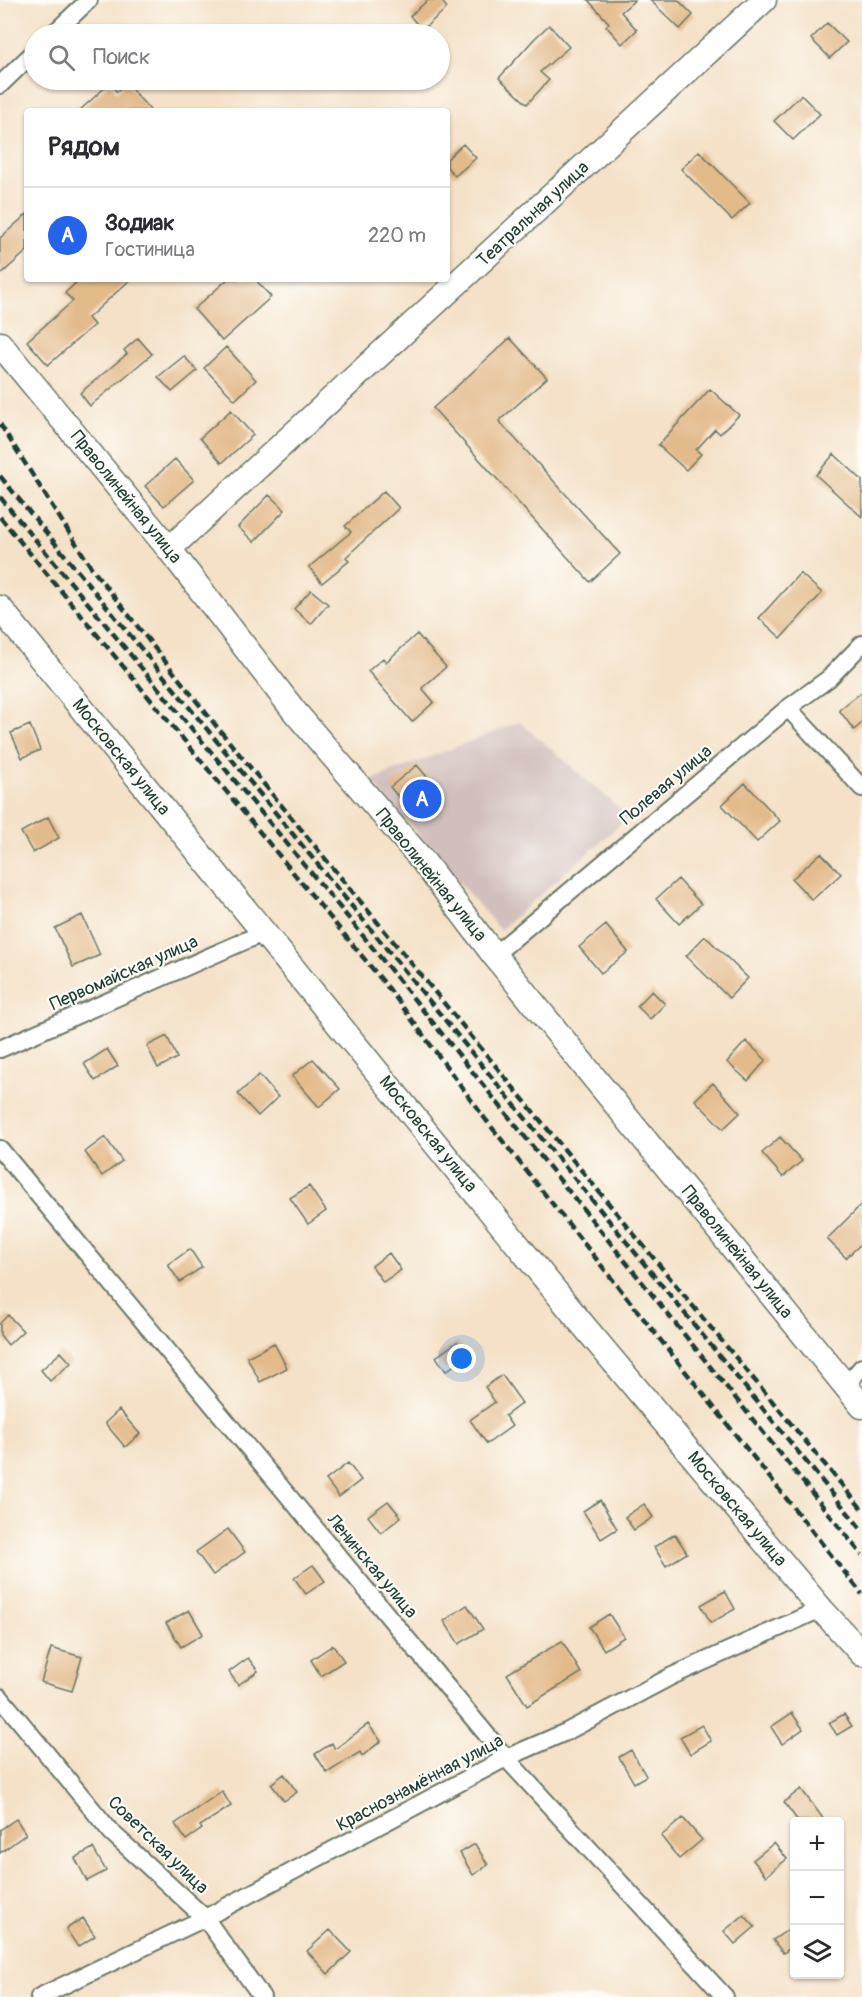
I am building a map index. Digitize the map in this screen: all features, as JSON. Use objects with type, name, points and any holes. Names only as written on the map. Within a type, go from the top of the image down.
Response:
[{"type":"main road","name":"Театральная улица","points":[[170,549],[764,0]]},
{"type":"main road","name":"Праволинейная улица","points":[[0,344],[170,549],[295,712],[423,861],[494,955],[862,1406]]},
{"type":"main road","name":"Московская улица","points":[[0,608],[585,1329],[862,1654]]},
{"type":"street","points":[[64,24],[89,0]]},
{"type":"street","points":[[0,85],[24,62]]},
{"type":"street","name":"Полевая улица","points":[[494,955],[788,708],[828,679],[862,644]]},
{"type":"street","points":[[788,708],[862,788]]},
{"type":"street","name":"Первомайская улица","points":[[0,1050],[265,932]]},
{"type":"street","name":"Ленинская улица","points":[[0,1149],[506,1758],[725,1997]]},
{"type":"street","points":[[845,1386],[862,1367]]},
{"type":"street","name":"Краснознамённая улица","points":[[39,1997],[205,1918],[506,1758],[566,1731],[672,1676],[822,1609]]},
{"type":"street","name":"Советская улица","points":[[0,1697],[111,1832],[205,1918],[262,1997]]},
{"type":"shaded area","points":[[520,722],[629,817],[500,930],[371,780]]},
{"type":"building","points":[[428,0],[441,0],[447,8],[429,24],[417,24],[410,16]]},
{"type":"building","points":[[588,0],[635,0],[621,12],[637,30],[622,44],[606,26],[609,23]]},
{"type":"building","points":[[650,0],[678,0],[693,15],[680,29]]},
{"type":"building","points":[[827,23],[847,42],[830,58],[811,39]]},
{"type":"building","points":[[549,25],[569,47],[540,72],[549,80],[527,104],[499,78]]},
{"type":"building","points":[[102,90],[117,92],[132,90],[148,108],[82,108]]},
{"type":"building","points":[[801,95],[820,114],[793,140],[774,121]]},
{"type":"building","points":[[463,144],[476,158],[455,176],[450,170],[450,156]]},
{"type":"building","points":[[699,151],[750,203],[732,220],[681,169]]},
{"type":"building","points":[[24,217],[24,254],[0,275],[0,238]]},
{"type":"building","points":[[77,282],[128,282],[88,318],[94,325],[48,365],[27,341],[73,301],[65,293]]},
{"type":"building","points":[[225,282],[258,282],[271,297],[222,341],[194,309]]},
{"type":"building","points":[[138,338],[152,354],[90,406],[80,393],[127,354],[124,350]]},
{"type":"building","points":[[510,338],[547,378],[499,421],[620,554],[590,582],[433,408]]},
{"type":"building","points":[[226,347],[256,380],[235,400],[204,368]]},
{"type":"building","points":[[184,356],[197,371],[172,392],[158,377]]},
{"type":"building","points":[[710,389],[739,415],[720,434],[715,429],[696,450],[701,454],[686,470],[658,445]]},
{"type":"building","points":[[231,410],[253,435],[222,463],[200,438]]},
{"type":"building","points":[[834,454],[862,480],[862,517],[816,475]]},
{"type":"building","points":[[175,459],[194,480],[164,506],[145,486]]},
{"type":"building","points":[[384,491],[399,508],[346,557],[349,561],[322,583],[309,567],[351,532],[345,526]]},
{"type":"building","points":[[269,495],[285,510],[254,542],[238,527]]},
{"type":"building","points":[[800,573],[822,593],[781,638],[759,618]]},
{"type":"building","points":[[311,590],[328,604],[311,624],[294,609]]},
{"type":"building","points":[[417,634],[446,667],[422,688],[434,702],[412,722],[368,671],[383,658],[386,662]]},
{"type":"building","points":[[862,692],[862,723],[854,730],[839,710]]},
{"type":"building","points":[[30,725],[40,750],[22,758],[11,733]]},
{"type":"building","points":[[417,765],[443,796],[416,818],[390,787]]},
{"type":"building","points":[[745,783],[780,821],[757,842],[722,805]]},
{"type":"building","points":[[48,817],[59,838],[33,853],[21,832]]},
{"type":"building","points":[[821,853],[841,874],[812,900],[792,879]]},
{"type":"building","points":[[678,879],[701,904],[679,924],[656,899]]},
{"type":"building","points":[[82,915],[100,955],[73,967],[55,928]]},
{"type":"building","points":[[606,925],[628,952],[601,973],[579,947]]},
{"type":"building","points":[[705,936],[748,978],[729,998],[686,956]]},
{"type":"building","points":[[652,991],[665,1004],[650,1019],[637,1006]]},
{"type":"building","points":[[167,1036],[177,1058],[158,1068],[147,1046]]},
{"type":"building","points":[[746,1041],[766,1060],[748,1081],[727,1062]]},
{"type":"building","points":[[107,1049],[118,1066],[95,1081],[84,1064]]},
{"type":"building","points":[[313,1059],[340,1089],[319,1107],[292,1076]]},
{"type":"building","points":[[259,1075],[278,1097],[258,1116],[238,1094]]},
{"type":"building","points":[[713,1083],[740,1113],[723,1129],[695,1100]]},
{"type":"building","points":[[105,1137],[122,1161],[102,1176],[85,1152]]},
{"type":"building","points":[[780,1137],[802,1161],[783,1177],[762,1153]]},
{"type":"building","points":[[309,1186],[326,1211],[308,1224],[290,1198]]},
{"type":"building","points":[[862,1204],[862,1243],[846,1258],[827,1239]]},
{"type":"building","points":[[190,1249],[202,1267],[180,1282],[168,1265]]},
{"type":"building","points":[[389,1253],[401,1270],[383,1282],[372,1266]]},
{"type":"building","points":[[8,1315],[23,1331],[8,1345],[0,1335],[0,1323]]},
{"type":"building","points":[[457,1342],[467,1356],[446,1371],[436,1357]]},
{"type":"building","points":[[274,1343],[287,1368],[260,1382],[247,1357]]},
{"type":"building","points":[[61,1352],[71,1363],[50,1381],[41,1370]]},
{"type":"building","points":[[502,1375],[522,1403],[505,1416],[512,1426],[487,1444],[470,1420],[495,1402],[485,1387]]},
{"type":"building","points":[[119,1410],[140,1434],[125,1447],[105,1423]]},
{"type":"building","points":[[348,1463],[361,1480],[339,1497],[326,1480]]},
{"type":"building","points":[[600,1500],[617,1529],[601,1539],[583,1511]]},
{"type":"building","points":[[388,1501],[401,1517],[381,1533],[368,1516]]},
{"type":"building","points":[[644,1504],[653,1517],[634,1530],[625,1517]]},
{"type":"building","points":[[228,1529],[245,1552],[213,1575],[196,1552]]},
{"type":"building","points":[[675,1534],[687,1553],[666,1566],[654,1547]]},
{"type":"building","points":[[313,1565],[325,1581],[306,1594],[294,1578]]},
{"type":"building","points":[[725,1591],[735,1609],[711,1623],[701,1605]]},
{"type":"building","points":[[467,1605],[483,1629],[459,1644],[444,1621]]},
{"type":"building","points":[[189,1610],[203,1634],[181,1647],[166,1623]]},
{"type":"building","points":[[609,1614],[624,1637],[604,1650],[589,1627]]},
{"type":"building","points":[[562,1641],[581,1673],[527,1706],[507,1674]]},
{"type":"building","points":[[333,1645],[344,1661],[321,1676],[311,1660]]},
{"type":"building","points":[[51,1648],[82,1657],[72,1691],[41,1682]]},
{"type":"building","points":[[248,1658],[258,1671],[238,1685],[229,1672]]},
{"type":"building","points":[[792,1713],[803,1729],[782,1744],[771,1727]]},
{"type":"building","points":[[844,1714],[852,1726],[837,1735],[829,1723]]},
{"type":"building","points":[[368,1724],[381,1741],[362,1756],[360,1752],[327,1773],[315,1754],[332,1743],[335,1749]]},
{"type":"building","points":[[702,1725],[711,1741],[690,1754],[680,1737]]},
{"type":"building","points":[[631,1750],[646,1776],[634,1783],[619,1757]]},
{"type":"building","points":[[284,1774],[297,1792],[284,1801],[271,1784]]},
{"type":"building","points":[[801,1789],[822,1817],[795,1817],[784,1802]]},
{"type":"building","points":[[222,1791],[231,1806],[200,1826],[202,1829],[186,1840],[175,1824]]},
{"type":"building","points":[[683,1818],[702,1840],[679,1859],[661,1836]]},
{"type":"building","points":[[16,1819],[26,1834],[0,1853],[0,1830]]},
{"type":"building","points":[[774,1843],[787,1859],[766,1876],[753,1860]]},
{"type":"building","points":[[475,1844],[488,1865],[473,1875],[460,1853]]},
{"type":"building","points":[[93,1848],[106,1871],[87,1881],[75,1858]]},
{"type":"building","points":[[744,1915],[755,1927],[735,1944],[724,1931]]},
{"type":"building","points":[[83,1918],[95,1936],[78,1947],[66,1929]]},
{"type":"building","points":[[790,1928],[790,1948],[783,1953],[773,1940]]},
{"type":"building","points":[[330,1930],[351,1952],[328,1974],[307,1951]]},
{"type":"railway","points":[[0,424],[93,570],[217,727],[862,1509]]},
{"type":"railway","points":[[0,476],[862,1530]]},
{"type":"railway","points":[[0,497],[351,921],[862,1555]]},
{"type":"railway","points":[[0,517],[390,990],[486,1120],[862,1594]]},
{"type":"place","name":"Зодиак","points":[[422,799]]}]
